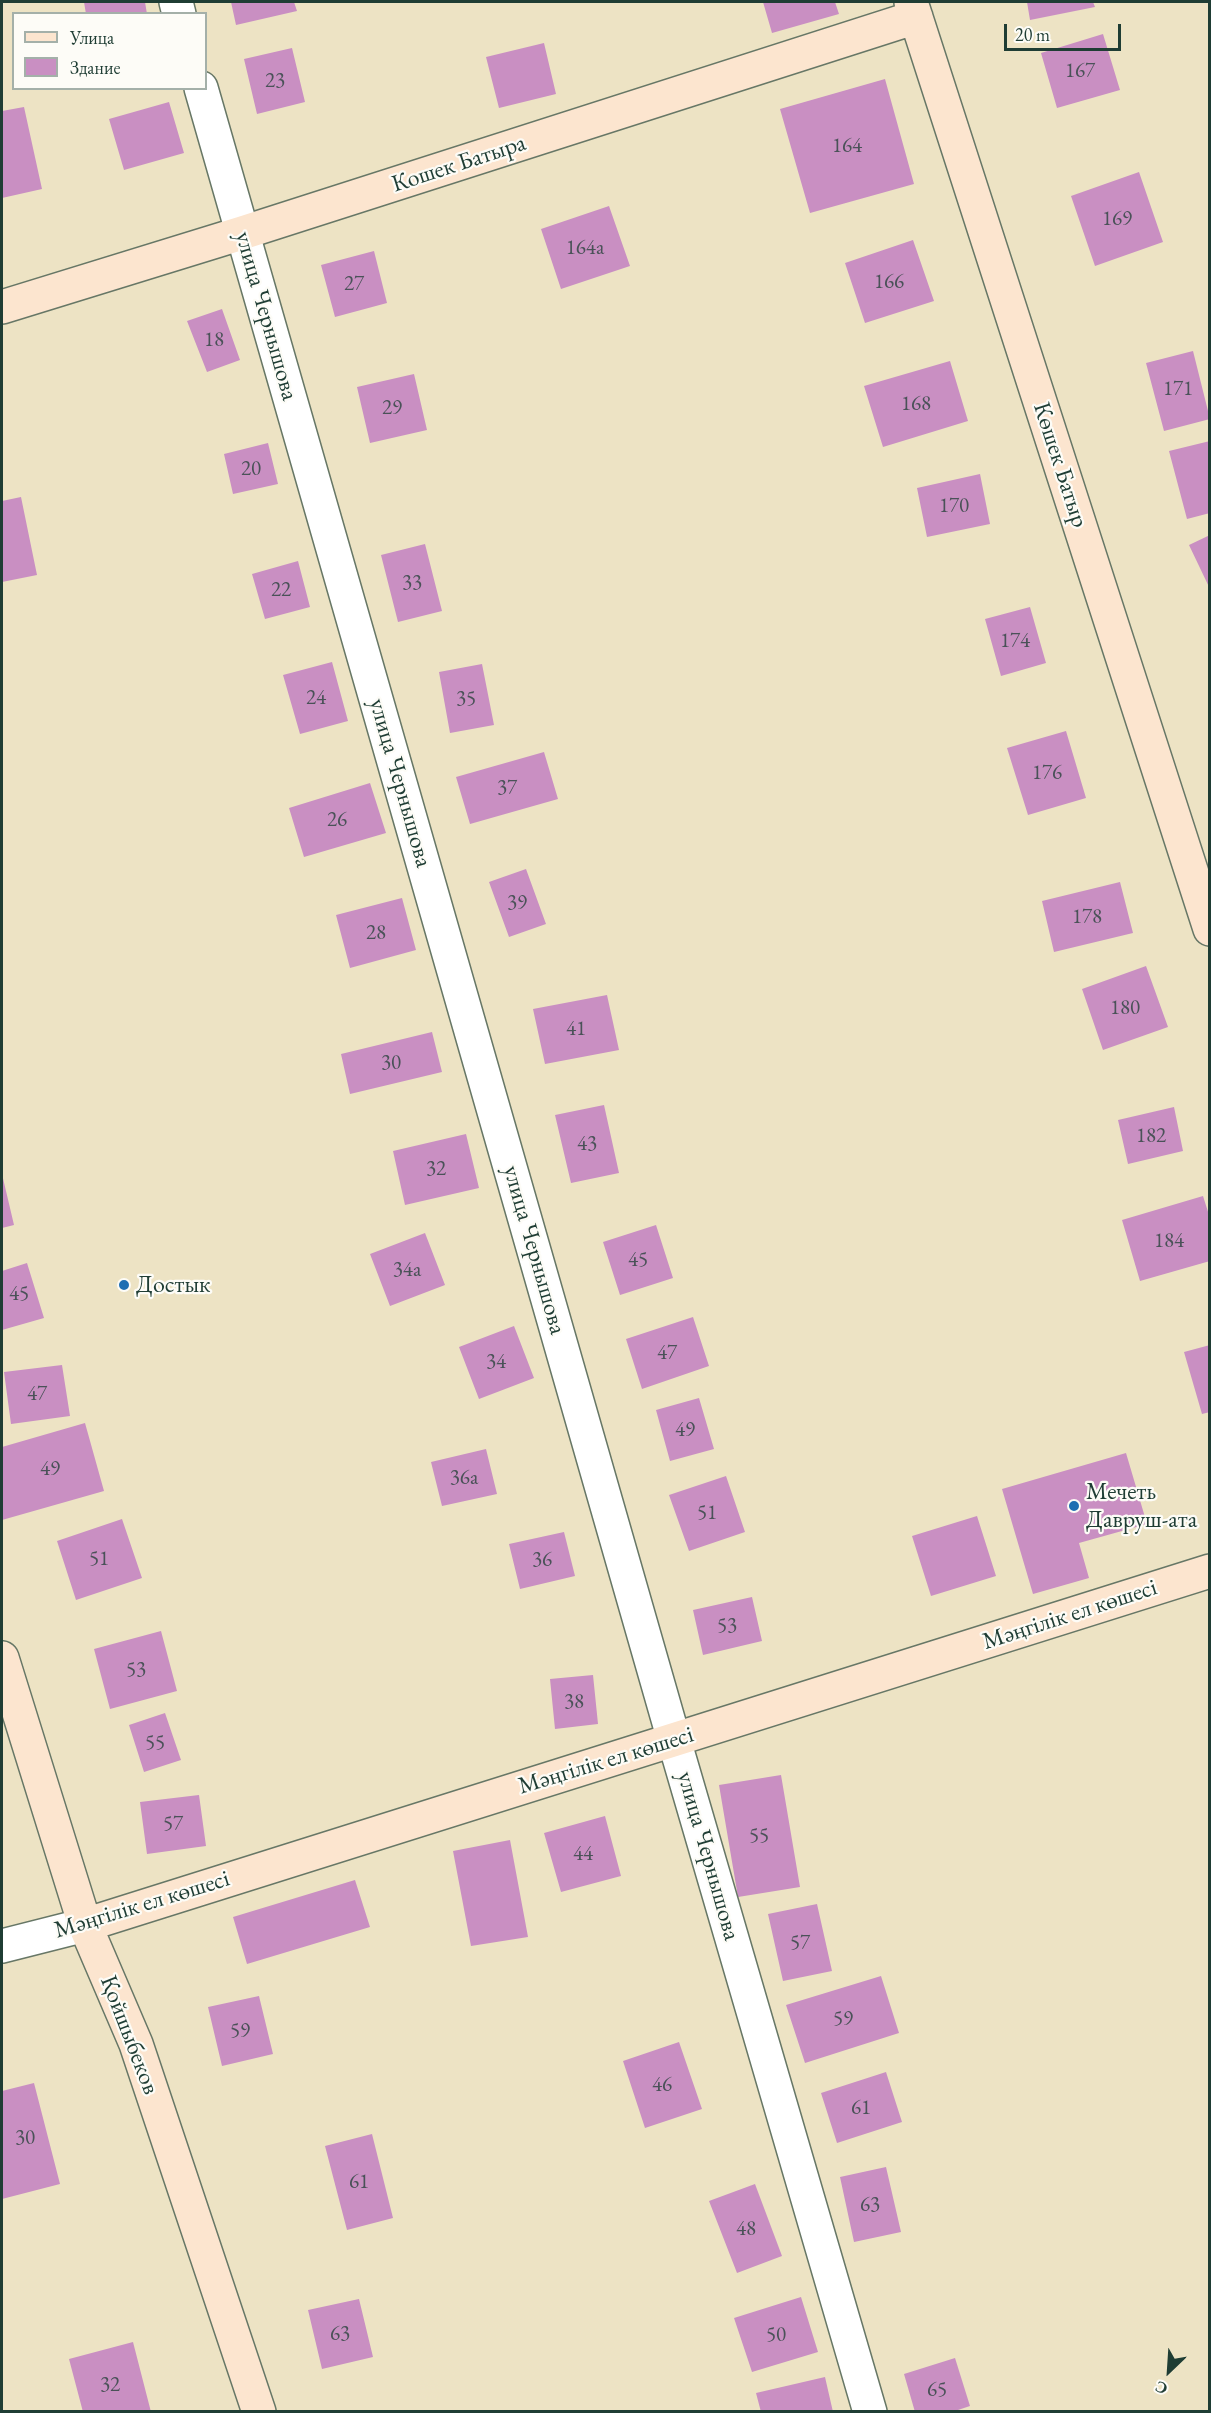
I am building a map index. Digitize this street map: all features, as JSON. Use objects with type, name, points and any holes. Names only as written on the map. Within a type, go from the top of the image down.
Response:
[{"type":"street","name":"Кошек Батыра","points":[[2,307],[242,233],[913,10]]},
{"type":"street","name":"Көшек Батыр","points":[[913,10],[1209,929]]},
{"type":"street","name":"улица Чернышова","points":[[202,90],[674,1740],[870,2412]]},
{"type":"street","name":"Мәңгілік ел көшесі","points":[[2,1946],[85,1925],[1209,1571]]},
{"type":"street","name":"Қойшыбеков","points":[[2,1658],[85,1925],[136,2044],[259,2412]]},
{"type":"building","points":[[84,2],[145,2],[147,12],[86,12]]},
{"type":"building","points":[[231,2],[294,2],[297,11],[236,25]]},
{"type":"building","points":[[763,2],[835,2],[839,14],[772,33]]},
{"type":"building","points":[[1027,2],[1093,2],[1095,7],[1030,20]]},
{"type":"building","points":[[1103,34],[1120,90],[1057,108],[1041,53]]},
{"type":"building","points":[[544,43],[556,94],[499,108],[486,57]]},
{"type":"building","points":[[292,48],[305,102],[257,114],[244,59]]},
{"type":"building","points":[[885,79],[914,184],[810,213],[780,109]]},
{"type":"building","points":[[169,102],[184,153],[124,170],[109,119]]},
{"type":"building","points":[[24,107],[42,189],[2,198],[2,111]]},
{"type":"building","points":[[1139,172],[1163,242],[1095,266],[1071,196]]},
{"type":"building","points":[[609,206],[630,266],[561,289],[541,229]]},
{"type":"building","points":[[913,240],[934,301],[865,323],[845,263]]},
{"type":"building","points":[[374,251],[387,303],[335,317],[321,265]]},
{"type":"building","points":[[222,309],[240,360],[207,372],[187,321]]},
{"type":"building","points":[[1193,351],[1210,419],[1164,431],[1146,363]]},
{"type":"building","points":[[950,361],[968,421],[883,447],[864,386]]},
{"type":"building","points":[[414,374],[427,430],[370,443],[357,387]]},
{"type":"building","points":[[1210,441],[1210,513],[1187,519],[1169,451]]},
{"type":"building","points":[[268,443],[278,484],[233,494],[224,454]]},
{"type":"building","points":[[980,474],[990,524],[927,537],[917,488]]},
{"type":"building","points":[[21,497],[37,575],[2,582],[2,501]]},
{"type":"building","points":[[1210,535],[1210,589],[1189,545]]},
{"type":"building","points":[[425,544],[442,611],[398,622],[381,555]]},
{"type":"building","points":[[298,561],[310,607],[265,619],[252,574]]},
{"type":"building","points":[[1030,607],[1046,663],[1001,676],[985,619]]},
{"type":"building","points":[[332,662],[348,721],[300,734],[283,675]]},
{"type":"building","points":[[482,664],[494,725],[450,733],[439,672]]},
{"type":"building","points":[[1066,731],[1086,798],[1028,815],[1007,748]]},
{"type":"building","points":[[544,752],[558,799],[470,824],[456,777]]},
{"type":"building","points":[[370,783],[386,833],[304,857],[289,808]]},
{"type":"building","points":[[526,869],[546,924],[509,937],[489,882]]},
{"type":"building","points":[[1120,882],[1133,933],[1054,952],[1042,901]]},
{"type":"building","points":[[402,898],[416,950],[350,968],[336,915]]},
{"type":"building","points":[[1146,966],[1168,1027],[1103,1050],[1082,989]]},
{"type":"building","points":[[607,995],[619,1050],[545,1064],[533,1009]]},
{"type":"building","points":[[432,1032],[442,1072],[350,1094],[341,1054]]},
{"type":"building","points":[[604,1105],[619,1173],[571,1183],[555,1115]]},
{"type":"building","points":[[1174,1107],[1183,1151],[1128,1164],[1118,1120]]},
{"type":"building","points":[[466,1134],[479,1188],[405,1205],[393,1151]]},
{"type":"building","points":[[2,1174],[14,1225],[2,1228]]},
{"type":"building","points":[[1203,1196],[1210,1218],[1210,1261],[1140,1281],[1122,1220]]},
{"type":"building","points":[[656,1225],[673,1278],[620,1295],[603,1242]]},
{"type":"building","points":[[425,1233],[445,1285],[390,1306],[370,1254]]},
{"type":"building","points":[[27,1263],[44,1318],[2,1330],[2,1271]]},
{"type":"building","points":[[693,1317],[709,1366],[642,1389],[626,1339]]},
{"type":"building","points":[[514,1326],[534,1378],[479,1399],[459,1347]]},
{"type":"building","points":[[1210,1345],[1210,1412],[1202,1414],[1184,1352]]},
{"type":"building","points":[[62,1365],[70,1416],[11,1424],[4,1372]]},
{"type":"building","points":[[699,1398],[714,1449],[670,1461],[656,1410]]},
{"type":"building","points":[[85,1423],[104,1491],[2,1520],[2,1447]]},
{"type":"building","points":[[486,1449],[497,1494],[442,1506],[431,1462]]},
{"type":"building","name":"Мечеть Давруш-ата","points":[[1126,1453],[1147,1524],[1079,1543],[1089,1578],[1033,1594],[1002,1489]]},
{"type":"building","points":[[726,1476],[745,1532],[689,1551],[669,1495]]},
{"type":"building","points":[[977,1516],[996,1576],[931,1596],[912,1536]]},
{"type":"building","points":[[122,1519],[142,1578],[76,1600],[57,1541]]},
{"type":"building","points":[[564,1532],[575,1576],[520,1589],[509,1544]]},
{"type":"building","points":[[752,1597],[762,1641],[703,1655],[693,1610]]},
{"type":"building","points":[[161,1631],[177,1691],[110,1709],[94,1649]]},
{"type":"building","points":[[593,1675],[598,1724],[555,1729],[550,1679]]},
{"type":"building","points":[[165,1713],[181,1760],[144,1772],[129,1725]]},
{"type":"building","points":[[781,1775],[800,1887],[738,1897],[719,1785]]},
{"type":"building","points":[[199,1795],[206,1846],[147,1854],[140,1802]]},
{"type":"building","points":[[605,1816],[621,1876],[561,1892],[544,1833]]},
{"type":"building","points":[[510,1840],[528,1937],[471,1946],[453,1851]]},
{"type":"building","points":[[355,1880],[370,1927],[247,1964],[233,1917]]},
{"type":"building","points":[[817,1904],[832,1971],[783,1981],[768,1914]]},
{"type":"building","points":[[881,1976],[899,2033],[805,2063],[786,2005]]},
{"type":"building","points":[[259,1996],[273,2054],[222,2066],[208,2007]]},
{"type":"building","points":[[679,2042],[702,2109],[645,2128],[623,2061]]},
{"type":"building","points":[[886,2072],[902,2122],[837,2143],[821,2093]]},
{"type":"building","points":[[34,2083],[60,2184],[2,2199],[2,2091]]},
{"type":"building","points":[[372,2134],[393,2218],[347,2230],[325,2146]]},
{"type":"building","points":[[886,2167],[901,2232],[854,2242],[840,2177]]},
{"type":"building","points":[[755,2184],[782,2256],[737,2273],[709,2201]]},
{"type":"building","points":[[801,2297],[818,2352],[752,2372],[734,2318]]},
{"type":"building","points":[[359,2299],[373,2357],[322,2369],[308,2310]]},
{"type":"building","points":[[133,2342],[151,2412],[83,2412],[69,2359]]},
{"type":"building","points":[[955,2358],[970,2406],[952,2412],[915,2412],[904,2374]]},
{"type":"building","points":[[825,2377],[833,2412],[761,2412],[756,2393]]},
{"type":"place","name":"Достык","points":[[124,1285]]},
{"type":"place","name":"Мечеть Давруш-ата","points":[[1074,1506]]}]
